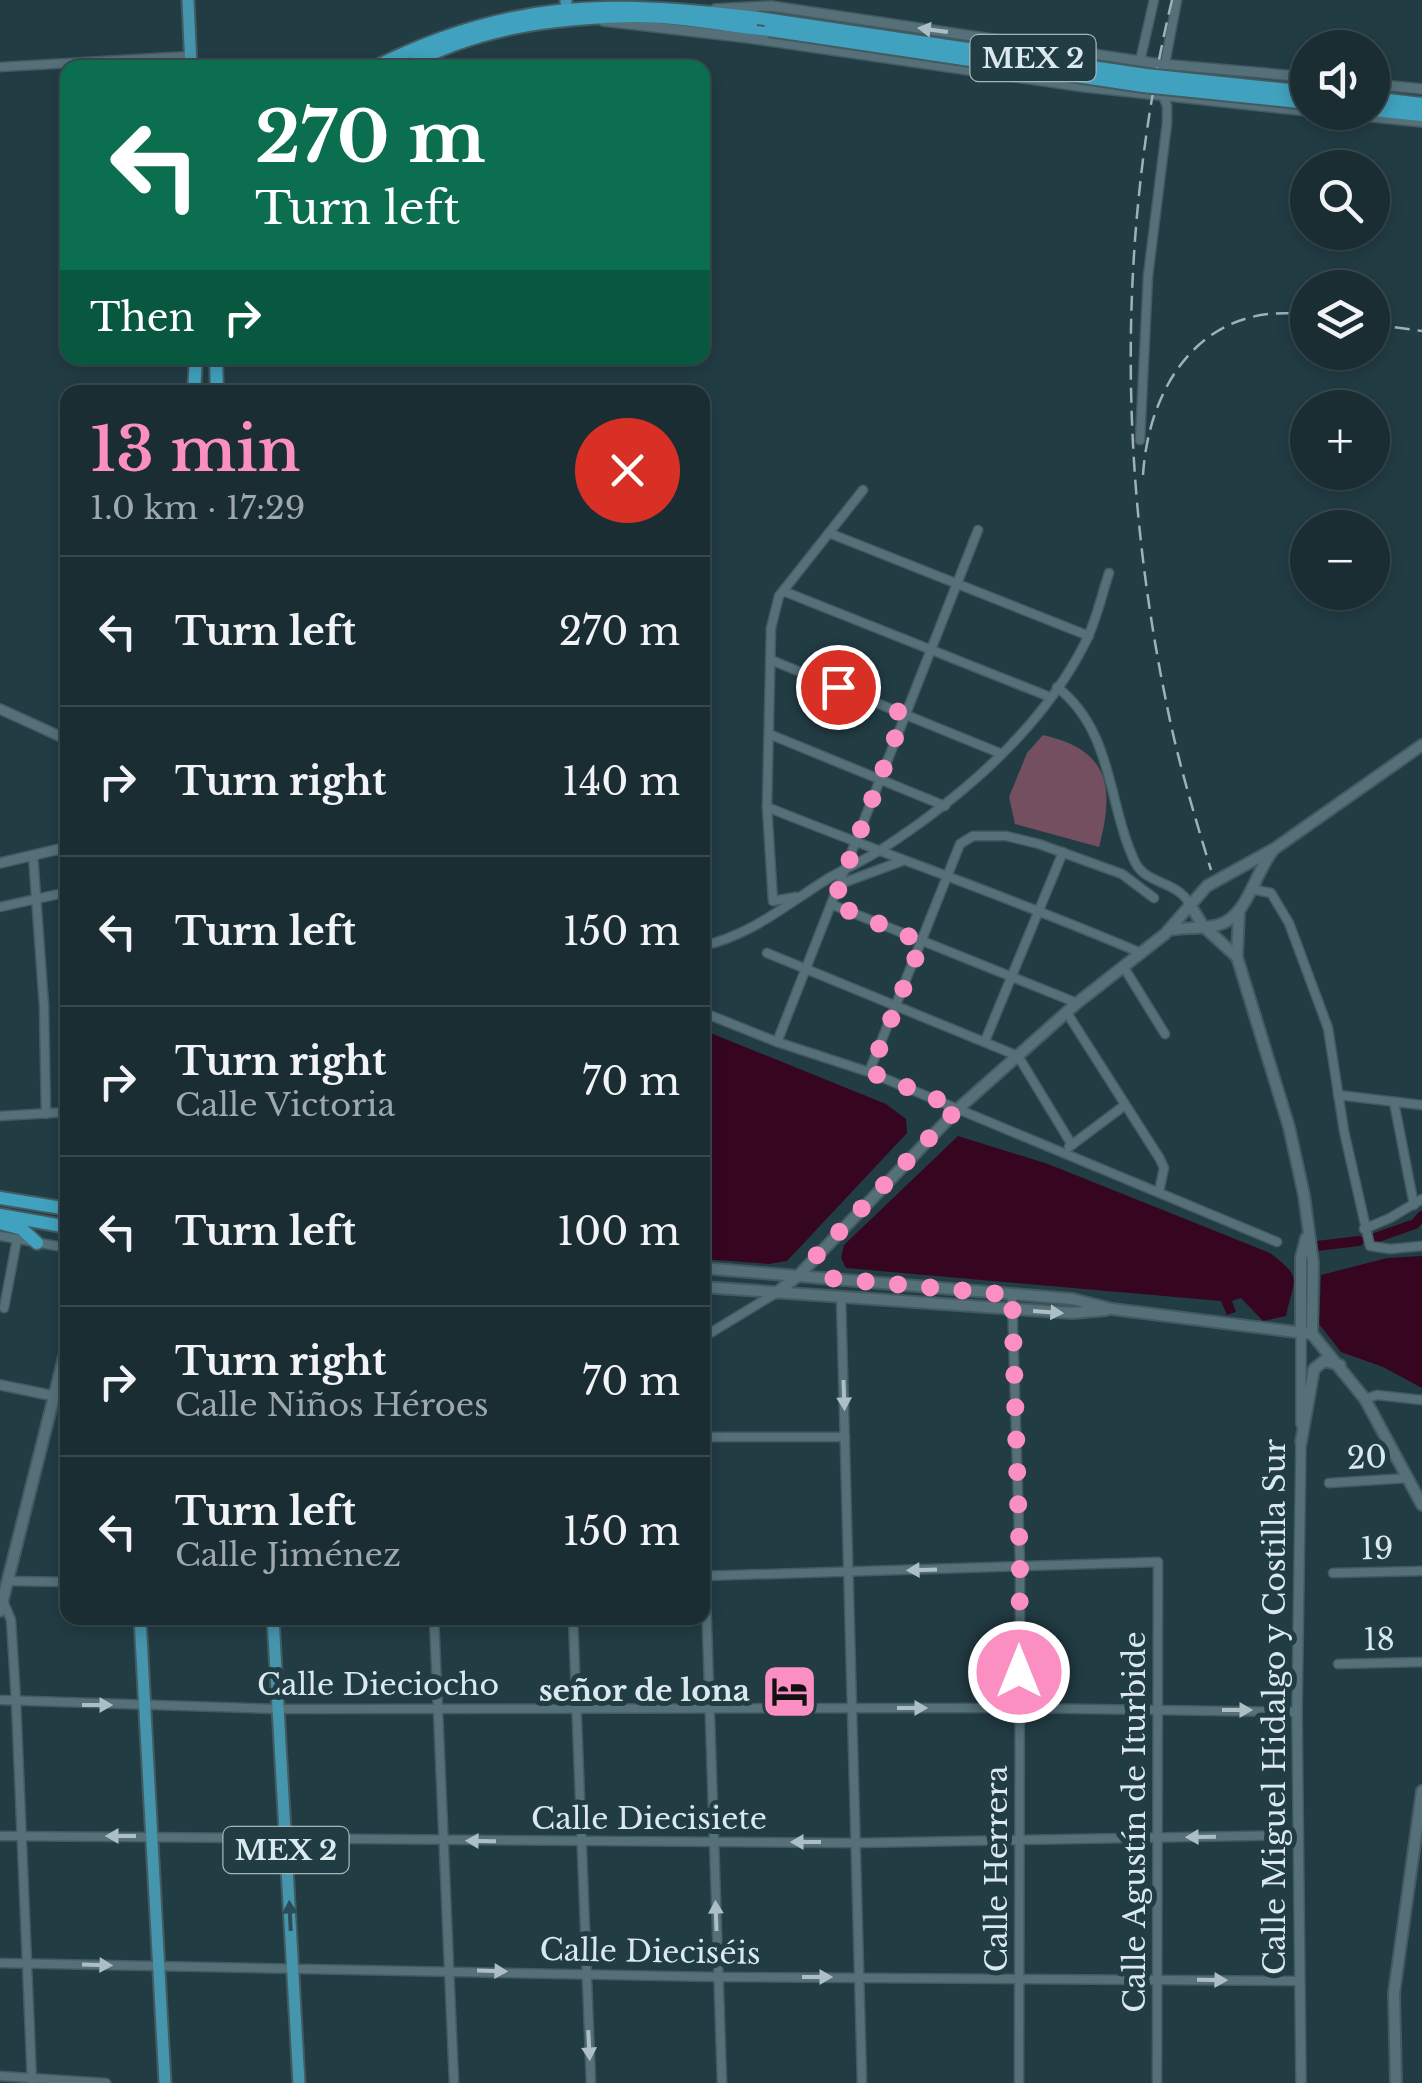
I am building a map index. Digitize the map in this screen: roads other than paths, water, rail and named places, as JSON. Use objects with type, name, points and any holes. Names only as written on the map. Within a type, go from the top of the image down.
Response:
[{"type":"highway","name":"MEX 2","points":[[386,60],[472,18],[512,7],[566,1],[635,2],[1146,75],[1290,90]]},
{"type":"highway","points":[[530,23],[550,15],[566,1]]},
{"type":"highway","name":"MEX 2","points":[[420,60],[460,41],[530,23],[641,16],[769,30],[1144,86],[1290,101]]},
{"type":"highway","points":[[1390,100],[1422,104]]},
{"type":"highway","points":[[1390,113],[1422,118]]},
{"type":"highway","points":[[0,1198],[60,1208]]},
{"type":"highway","points":[[46,1206],[60,1202]]},
{"type":"highway","points":[[0,1215],[60,1226]]},
{"type":"highway","points":[[0,1223],[22,1230],[37,1242]]},
{"type":"main road","points":[[188,0],[190,60]]},
{"type":"main road","points":[[776,1293],[798,1275],[958,1108],[1077,1003],[1169,930],[1207,886],[1274,849],[1422,746]]},
{"type":"main road","points":[[1274,849],[1260,866],[1239,911],[1236,956],[1288,1127],[1304,1195],[1313,1263],[1307,1333]]},
{"type":"main road","points":[[1228,873],[1251,889]]},
{"type":"main road","points":[[1189,903],[1203,926],[1236,956]]},
{"type":"main road","points":[[1169,930],[1220,925],[1239,911]]},
{"type":"main road","points":[[816,1256],[820,1270],[828,1278]]},
{"type":"main road","points":[[710,1269],[1072,1299],[1112,1309],[1307,1333],[1341,1366],[1365,1399],[1422,1505]]},
{"type":"main road","points":[[710,1288],[1013,1310],[1072,1313],[1112,1309]]},
{"type":"main road","points":[[1301,1442],[1314,1369],[1324,1361],[1341,1366]]},
{"type":"main road","points":[[2,1606],[60,1372]]},
{"type":"main road","points":[[140,1625],[165,2083]]},
{"type":"main road","name":"MEX 2","points":[[273,1625],[300,2083]]},
{"type":"main road","points":[[1396,2083],[1394,1993],[1422,1791]]},
{"type":"street","points":[[1140,61],[1154,0]]},
{"type":"street","points":[[1140,440],[1148,276],[1167,123],[1167,106],[1162,96],[1177,0]]},
{"type":"street","points":[[700,10],[771,6],[1140,61],[1290,76]]},
{"type":"street","points":[[596,20],[1085,87],[1290,109]]},
{"type":"street","points":[[1085,87],[1104,83],[1108,76],[1108,62],[1103,55]]},
{"type":"street","points":[[0,68],[60,66]]},
{"type":"street","points":[[1202,100],[1186,95],[1183,85],[1189,71],[1205,66]]},
{"type":"street","points":[[1390,86],[1422,90]]},
{"type":"street","points":[[1390,116],[1422,118]]},
{"type":"street","points":[[801,896],[774,900],[767,807],[771,628],[782,591],[863,490]]},
{"type":"street","points":[[777,1042],[978,530]]},
{"type":"street","points":[[828,532],[1088,636]]},
{"type":"street","points":[[710,944],[758,925],[878,852],[944,806],[1002,754],[1050,697],[1088,636],[1109,573]]},
{"type":"street","points":[[782,591],[1050,697]]},
{"type":"street","points":[[771,660],[1002,754]]},
{"type":"street","points":[[1057,687],[1076,703],[1104,755],[1136,866],[1154,879],[1179,888],[1189,903]]},
{"type":"street","points":[[0,709],[60,736]]},
{"type":"street","points":[[770,734],[944,806]]},
{"type":"street","points":[[767,807],[1141,952]]},
{"type":"street","points":[[870,1072],[960,844],[973,836],[1006,836],[1122,874],[1154,898]]},
{"type":"street","points":[[0,863],[60,849]]},
{"type":"street","points":[[34,855],[46,1114]]},
{"type":"street","points":[[985,1041],[1062,855]]},
{"type":"street","points":[[840,884],[902,860]]},
{"type":"street","points":[[1122,874],[1136,866]]},
{"type":"street","points":[[1251,889],[1271,894],[1289,923],[1328,1028],[1370,1246],[1422,1246]]},
{"type":"street","points":[[0,907],[60,893]]},
{"type":"street","points":[[833,904],[1077,1003]]},
{"type":"street","points":[[767,953],[1018,1056],[1072,1145]]},
{"type":"street","points":[[1123,966],[1165,1034]]},
{"type":"street","points":[[1067,1013],[1164,1168],[1159,1191]]},
{"type":"street","points":[[710,1015],[870,1072],[1278,1242]]},
{"type":"street","points":[[1338,1095],[1422,1105]]},
{"type":"street","points":[[1364,1229],[1418,1202],[1394,1102]]},
{"type":"street","points":[[1061,1152],[1125,1105]]},
{"type":"street","points":[[0,1116],[60,1113]]},
{"type":"street","points":[[0,1236],[60,1246]]},
{"type":"street","points":[[4,1308],[17,1239]]},
{"type":"street","points":[[710,1333],[776,1293]]},
{"type":"street","name":"Calle Herrera","points":[[1012,1295],[1020,1566],[1019,2083]]},
{"type":"street","points":[[841,1298],[862,2083]]},
{"type":"street","name":"Calle Miguel Hidalgo y Costilla Sur","points":[[1301,2083],[1297,1712],[1301,1442],[1307,1333]]},
{"type":"street","points":[[0,1385],[54,1396]]},
{"type":"street","points":[[1365,1399],[1377,1395],[1422,1400]]},
{"type":"street","points":[[710,1437],[845,1437]]},
{"type":"street","name":"20","points":[[1329,1483],[1408,1478]]},
{"type":"street","name":"Calle Agustín de Iturbide","points":[[1020,1566],[1158,1562],[1157,2083]]},
{"type":"street","points":[[710,1576],[1020,1566]]},
{"type":"street","name":"19","points":[[1333,1572],[1422,1571]]},
{"type":"street","points":[[10,1582],[60,1582]]},
{"type":"street","points":[[2,1606],[11,1620],[32,2081]]},
{"type":"street","points":[[434,1625],[454,2083]]},
{"type":"street","points":[[573,1625],[591,2083]]},
{"type":"street","points":[[706,1625],[722,2083]]},
{"type":"street","name":"18","points":[[1338,1664],[1422,1662]]},
{"type":"street","name":"Calle Dieciocho","points":[[0,1700],[278,1709],[1018,1708],[1297,1712]]},
{"type":"street","name":"Calle Diecisiete","points":[[0,1836],[856,1843],[1298,1835]]},
{"type":"street","name":"Calle Dieciséis","points":[[0,1962],[719,1977],[1299,1981]]},
{"type":"street","points":[[0,2076],[106,2083]]},
{"type":"waterway","points":[[1375,1238],[1415,1224],[1422,1216]]},
{"type":"waterway","points":[[1317,1246],[1359,1241]]},
{"type":"railway","points":[[1172,0],[1141,174],[1131,350],[1133,439],[1139,527],[1166,701],[1211,870]]},
{"type":"railway","points":[[1143,475],[1157,408],[1171,379],[1190,354],[1213,334],[1240,320],[1290,314]]},
{"type":"railway","points":[[1390,327],[1422,331]]},
{"type":"place","name":"señor de lona","points":[[789,1691]]}]
